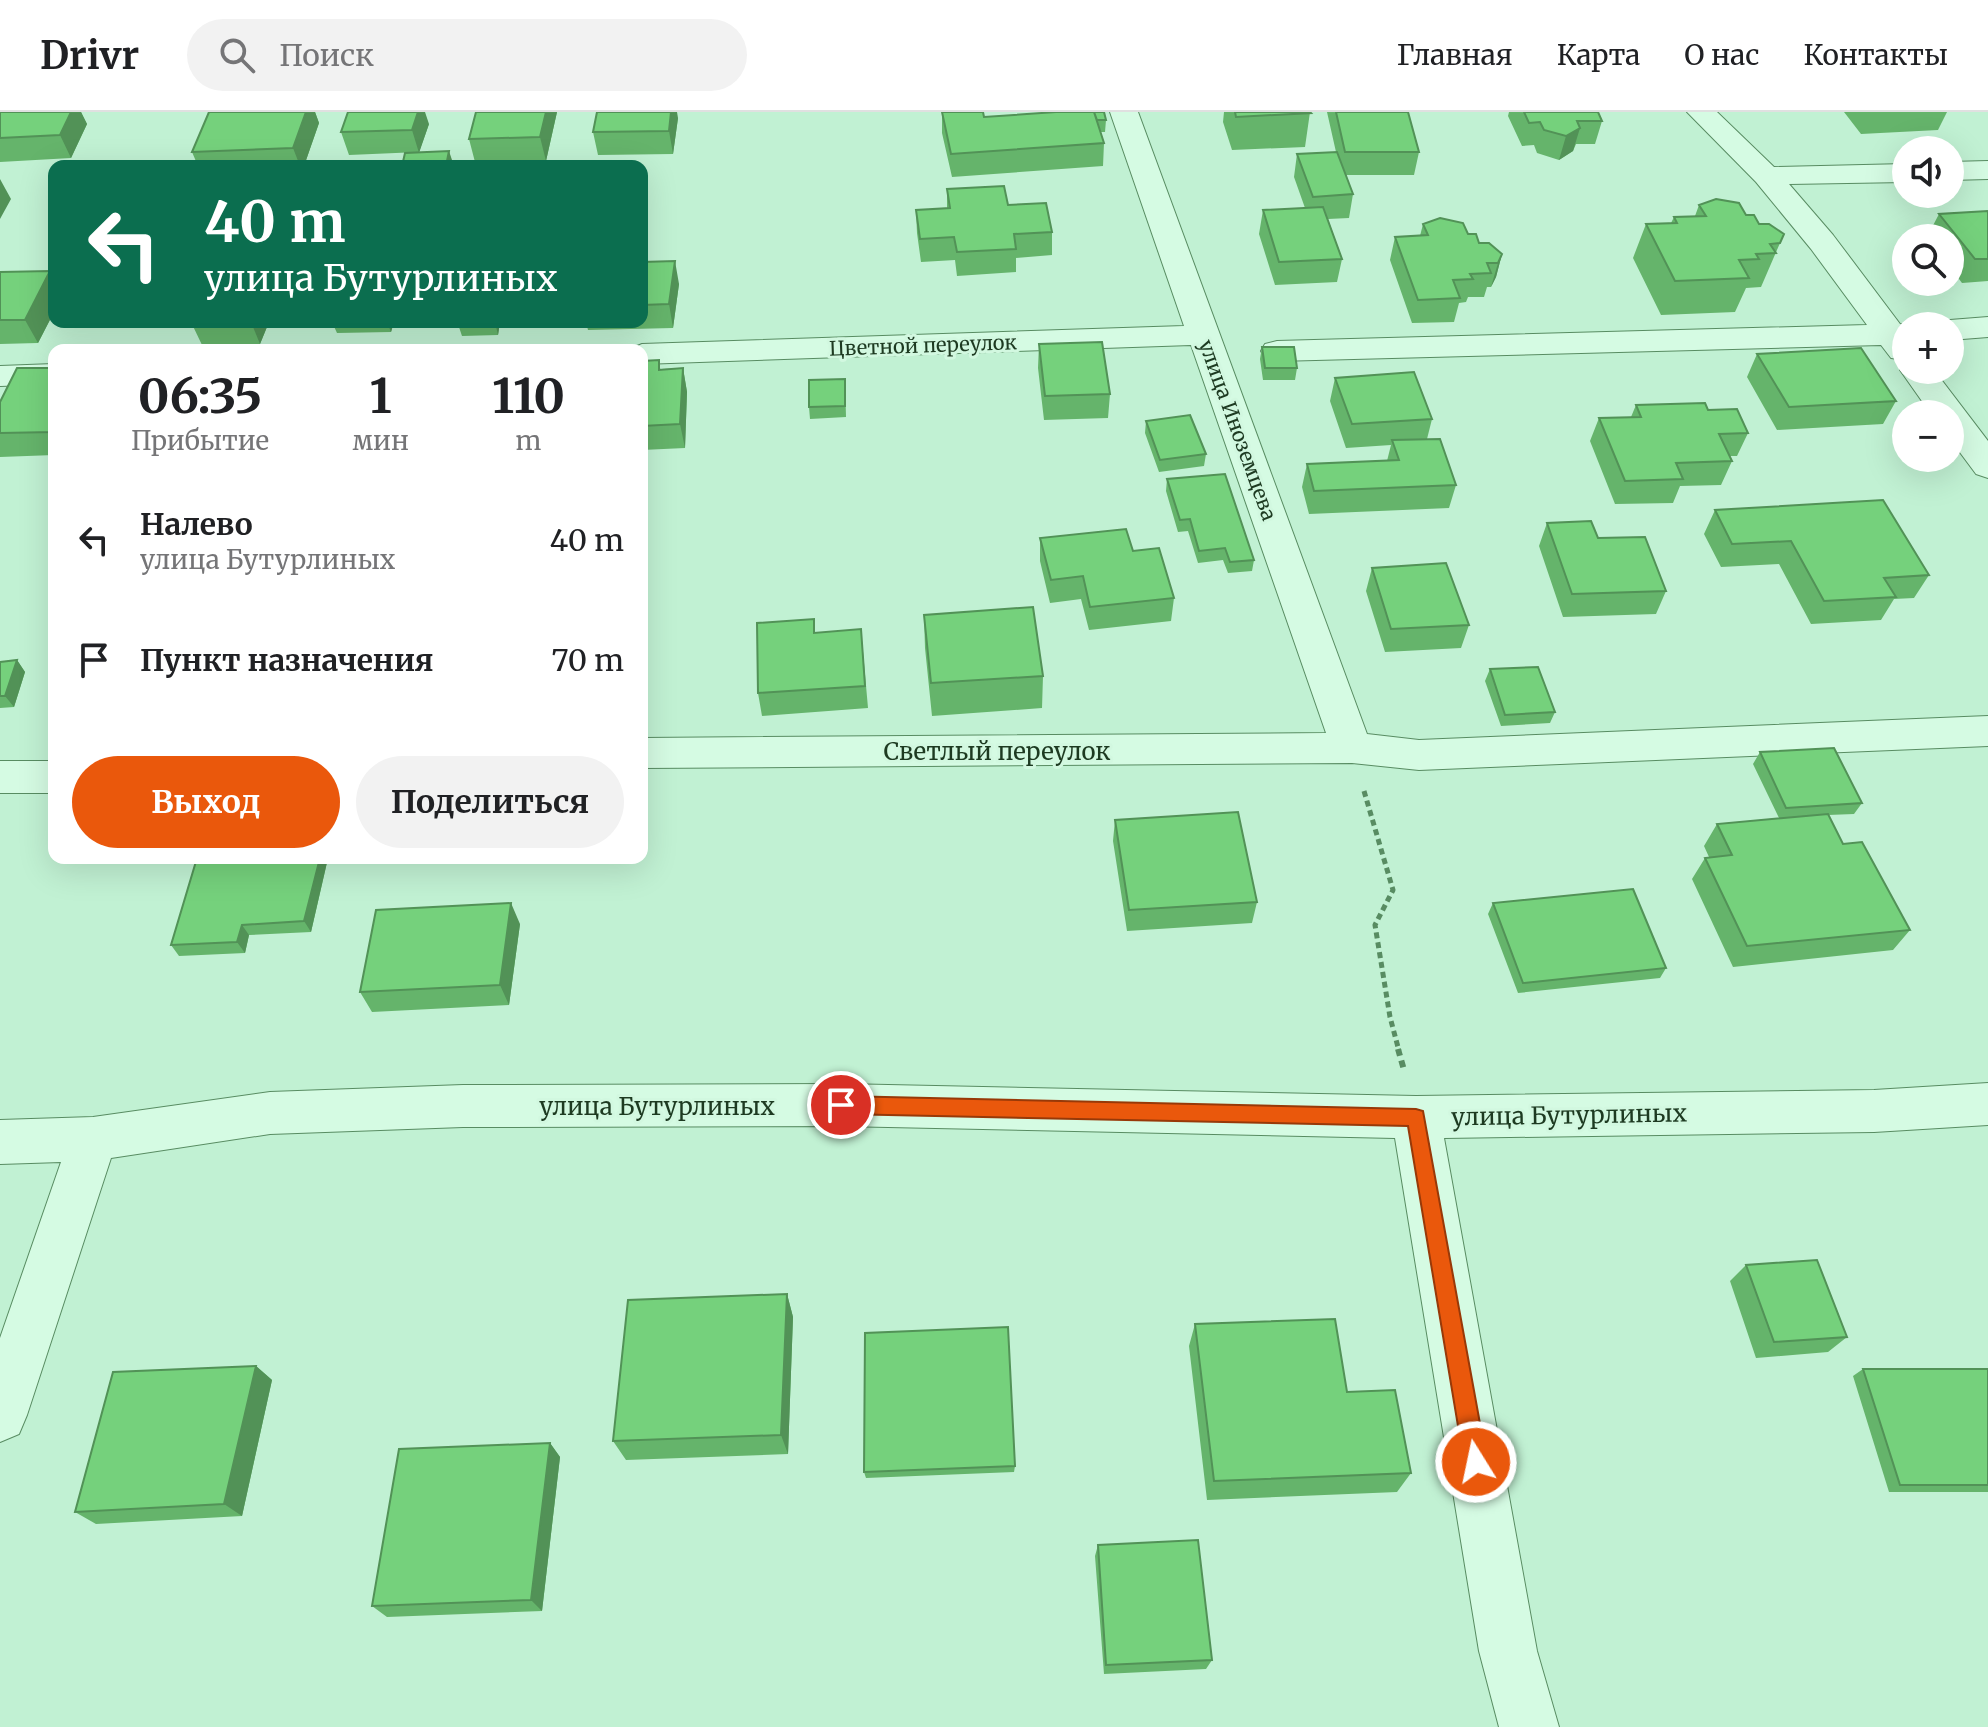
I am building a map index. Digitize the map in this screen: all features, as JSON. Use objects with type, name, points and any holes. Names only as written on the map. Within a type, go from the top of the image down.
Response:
[{"type":"street","name":"улица Иноземцева","points":[[1124,112],[1352,748]]},
{"type":"street","points":[[1701,112],[1766,176],[1892,330]]},
{"type":"street","points":[[1964,171],[1988,170]]},
{"type":"street","points":[[1766,176],[1892,173]]},
{"type":"street","points":[[1964,329],[1988,327]]},
{"type":"street","name":"Цветной переулок","points":[[648,354],[1204,335]]},
{"type":"street","points":[[1277,351],[1892,341]]},
{"type":"street","points":[[0,376],[48,374]]},
{"type":"street","points":[[1964,433],[1988,466]]},
{"type":"street","name":"Светлый переулок","points":[[648,753],[1352,748],[1419,755],[1988,731]]},
{"type":"street","points":[[0,777],[48,777]]},
{"type":"street","name":"улица Бутурлиных","points":[[0,1142],[93,1139],[270,1113],[463,1106],[841,1105],[1416,1117],[1874,1111],[1988,1104]]},
{"type":"street","points":[[1416,1117],[1508,1651],[1529,1727]]},
{"type":"street","points":[[0,1415],[93,1139]]},
{"type":"path","points":[[1352,748],[1393,890],[1375,925],[1390,1017],[1416,1117]]},
{"type":"building","points":[[0,112],[71,112],[60,135],[0,138]]},
{"type":"building","points":[[209,112],[306,112],[293,148],[192,152]]},
{"type":"building","points":[[348,112],[418,112],[412,130],[341,132]]},
{"type":"building","points":[[476,112],[546,112],[540,137],[469,139]]},
{"type":"building","points":[[597,112],[671,112],[669,131],[593,132]]},
{"type":"building","points":[[942,112],[983,112],[984,117],[1094,112],[1104,143],[951,154]]},
{"type":"building","points":[[1094,112],[1104,112],[1106,120],[1097,120]]},
{"type":"building","points":[[1235,112],[1310,112],[1311,113],[1236,117]]},
{"type":"building","points":[[1336,112],[1408,112],[1419,152],[1345,152]]},
{"type":"building","points":[[1524,112],[1598,112],[1602,121],[1577,121],[1580,128],[1566,136],[1544,130],[1540,122],[1529,123]]},
{"type":"building","points":[[449,151],[447,160],[403,160],[405,153]]},
{"type":"building","points":[[1337,152],[1353,194],[1313,197],[1297,154]]},
{"type":"building","points":[[1004,186],[1008,205],[1046,203],[1052,232],[1014,234],[1016,249],[957,252],[954,237],[920,239],[916,210],[950,208],[947,189]]},
{"type":"building","points":[[1716,199],[1739,203],[1746,215],[1754,215],[1759,224],[1769,224],[1784,234],[1780,243],[1770,244],[1776,253],[1756,254],[1759,259],[1739,260],[1749,278],[1675,281],[1646,224],[1677,223],[1674,217],[1706,216],[1699,205]]},
{"type":"building","points":[[1323,207],[1342,259],[1279,262],[1263,210]]},
{"type":"building","points":[[1988,211],[1988,259],[1975,259],[1964,245],[1964,224],[1947,224],[1939,214]]},
{"type":"building","points":[[1440,218],[1463,223],[1468,234],[1476,234],[1479,243],[1489,243],[1502,254],[1498,263],[1487,263],[1491,273],[1470,274],[1473,279],[1453,280],[1460,298],[1418,300],[1395,237],[1428,235],[1423,224]]},
{"type":"building","points":[[675,261],[669,304],[648,305],[648,262]]},
{"type":"building","points":[[48,271],[25,320],[0,320],[0,272]]},
{"type":"building","points":[[1102,342],[1110,394],[1045,396],[1039,344]]},
{"type":"building","points":[[1262,347],[1294,347],[1297,368],[1265,368]]},
{"type":"building","points":[[1861,348],[1895,400],[1789,407],[1757,354]]},
{"type":"building","points":[[659,360],[659,370],[683,368],[680,424],[648,426],[648,361]]},
{"type":"building","points":[[17,368],[48,368],[48,432],[0,433],[0,402]]},
{"type":"building","points":[[1414,372],[1432,419],[1352,424],[1335,378]]},
{"type":"building","points":[[845,379],[845,406],[809,407],[809,380]]},
{"type":"building","points":[[1705,403],[1708,410],[1737,409],[1748,433],[1719,434],[1732,461],[1676,463],[1683,479],[1625,481],[1599,418],[1641,417],[1636,405]]},
{"type":"building","points":[[1190,415],[1206,454],[1160,460],[1146,421]]},
{"type":"building","points":[[1440,439],[1456,485],[1314,491],[1307,464],[1399,460],[1392,440]]},
{"type":"building","points":[[1225,474],[1254,560],[1230,562],[1225,548],[1199,551],[1190,519],[1180,520],[1167,479]]},
{"type":"building","points":[[1883,500],[1929,575],[1884,578],[1896,597],[1824,601],[1791,541],[1732,544],[1715,510]]},
{"type":"building","points":[[1591,521],[1598,538],[1645,537],[1666,591],[1572,594],[1547,523]]},
{"type":"building","points":[[1126,529],[1133,551],[1159,548],[1174,598],[1090,607],[1083,576],[1051,580],[1040,538]]},
{"type":"building","points":[[1446,563],[1469,625],[1391,629],[1372,568]]},
{"type":"building","points":[[1033,607],[1043,676],[931,683],[924,615]]},
{"type":"building","points":[[814,619],[814,633],[861,629],[865,686],[758,693],[757,623]]},
{"type":"building","points":[[17,660],[5,696],[0,696],[0,662]]},
{"type":"building","points":[[1538,667],[1555,712],[1505,715],[1490,669]]},
{"type":"building","points":[[1834,748],[1862,803],[1786,808],[1760,752]]},
{"type":"building","points":[[1238,812],[1257,902],[1129,910],[1115,820]]},
{"type":"building","points":[[1828,814],[1843,844],[1862,842],[1910,930],[1747,946],[1705,858],[1732,855],[1717,824]]},
{"type":"building","points":[[195,864],[318,864],[304,921],[242,925],[237,942],[171,945]]},
{"type":"building","points":[[1633,889],[1666,968],[1523,983],[1493,903]]},
{"type":"building","points":[[511,903],[500,985],[360,992],[376,910]]},
{"type":"building","points":[[1817,1260],[1847,1337],[1774,1342],[1746,1265]]},
{"type":"building","points":[[787,1294],[781,1435],[613,1441],[628,1300]]},
{"type":"building","points":[[1335,1319],[1347,1392],[1395,1390],[1411,1473],[1214,1481],[1195,1324]]},
{"type":"building","points":[[1008,1327],[1015,1466],[864,1472],[865,1333]]},
{"type":"building","points":[[256,1366],[224,1504],[75,1512],[113,1372]]},
{"type":"building","points":[[1863,1369],[1988,1369],[1988,1485],[1900,1485]]},
{"type":"building","points":[[550,1443],[531,1600],[372,1606],[399,1449]]},
{"type":"building","points":[[1198,1540],[1212,1660],[1106,1665],[1098,1545]]},
{"type":"route","points":[[841,1105],[1416,1117],[1476,1462]]}]
